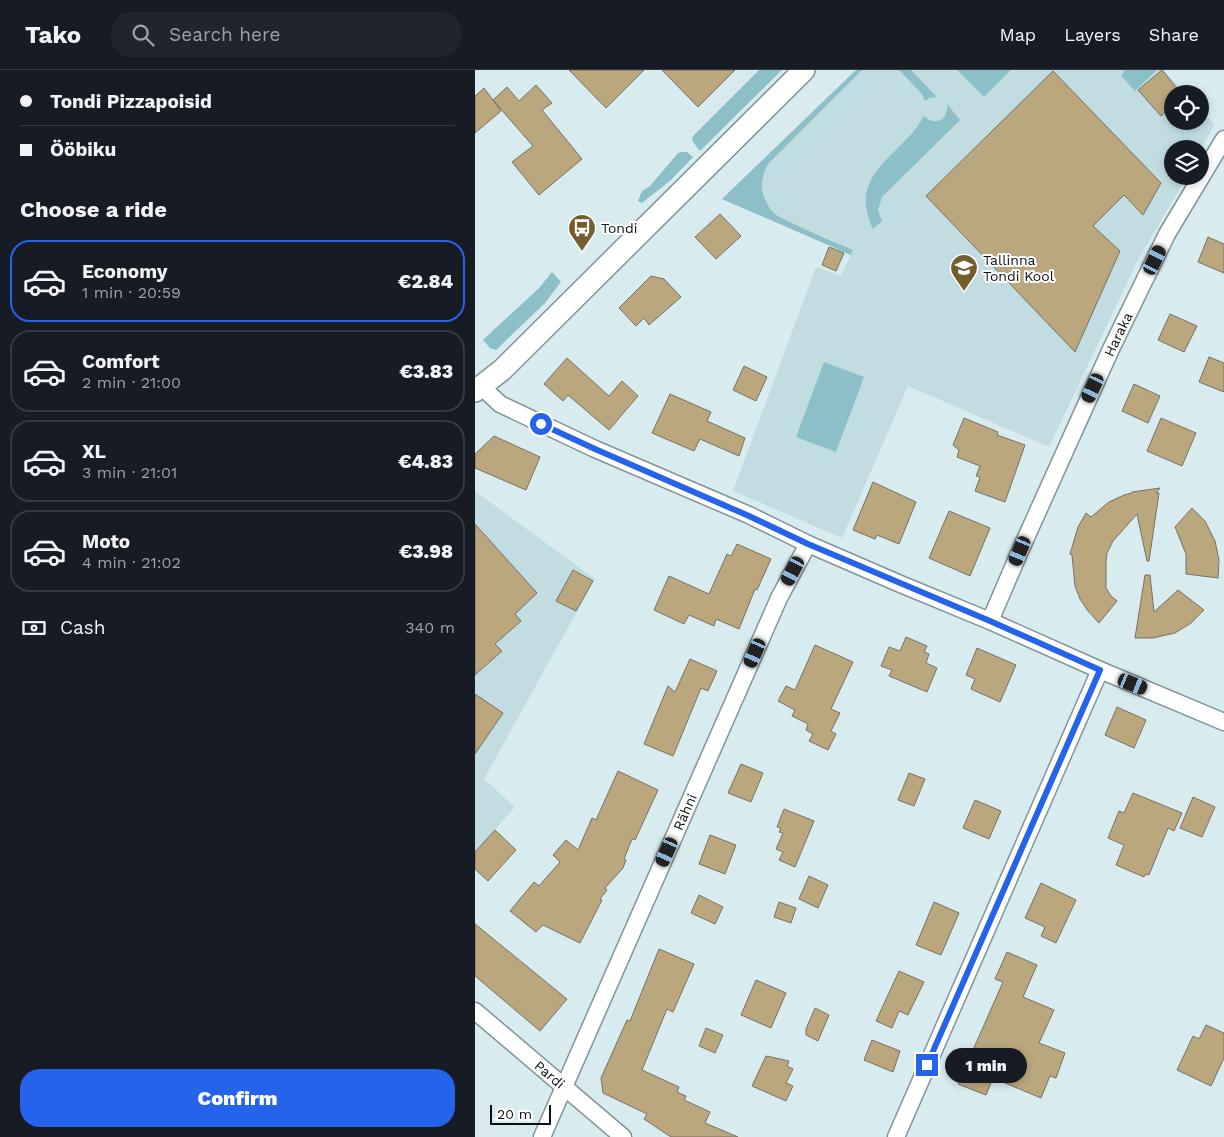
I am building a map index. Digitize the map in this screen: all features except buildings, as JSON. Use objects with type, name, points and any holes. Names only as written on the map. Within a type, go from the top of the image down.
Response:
[{"type":"street","points":[[804,70],[501,370],[478,388],[500,404],[595,449],[749,516],[808,544],[1224,722]]},
{"type":"street","name":"Haraka","points":[[990,621],[1111,349],[1167,234],[1224,139]]},
{"type":"street","name":"Rähni","points":[[542,1137],[779,598],[808,544]]},
{"type":"street","points":[[896,1137],[1100,670]]},
{"type":"street","name":"Pardi","points":[[475,1011],[623,1137]]},
{"type":"shaded area","points":[[759,70],[782,70],[700,151],[693,142],[692,138],[694,135]]},
{"type":"shaded area","name":"Tallinna Tondi Kool","points":[[856,70],[1163,70],[1177,85],[1164,85],[1164,130],[1209,130],[1209,119],[1215,125],[1206,140],[1164,140],[1164,185],[1182,185],[1138,260],[1049,447],[908,386],[842,538],[733,491],[816,267],[841,276],[851,255],[722,199]]},
{"type":"shaded area","points":[[856,70],[862,70],[768,164],[762,182],[765,200],[774,213],[853,250],[851,255],[722,199]]},
{"type":"shaded area","points":[[899,70],[911,70],[937,97],[929,98],[925,101],[922,94]]},
{"type":"shaded area","points":[[957,70],[1011,70],[984,97]]},
{"type":"shaded area","points":[[1125,70],[1157,70],[1135,91],[1121,76]]},
{"type":"shaded area","points":[[947,104],[960,120],[882,197],[878,210],[882,221],[873,229],[867,209],[866,193],[871,179],[924,116],[932,121],[940,120],[946,114]]},
{"type":"shaded area","points":[[687,152],[693,157],[671,180],[642,203],[638,201],[642,191],[650,186],[678,153]]},
{"type":"shaded area","points":[[552,272],[561,282],[545,303],[496,350],[490,348],[483,340],[539,288]]},
{"type":"shaded area","points":[[824,362],[864,377],[836,452],[796,437]]},
{"type":"shaded area","points":[[475,491],[595,579],[484,779],[515,807],[475,852]]},
{"type":"place","name":"Tondi","points":[[582,252]]},
{"type":"place","name":"Tallinna Tondi Kool","points":[[964,292]]},
{"type":"route","points":[[541,424],[808,544],[1100,670],[927,1065]]}]
